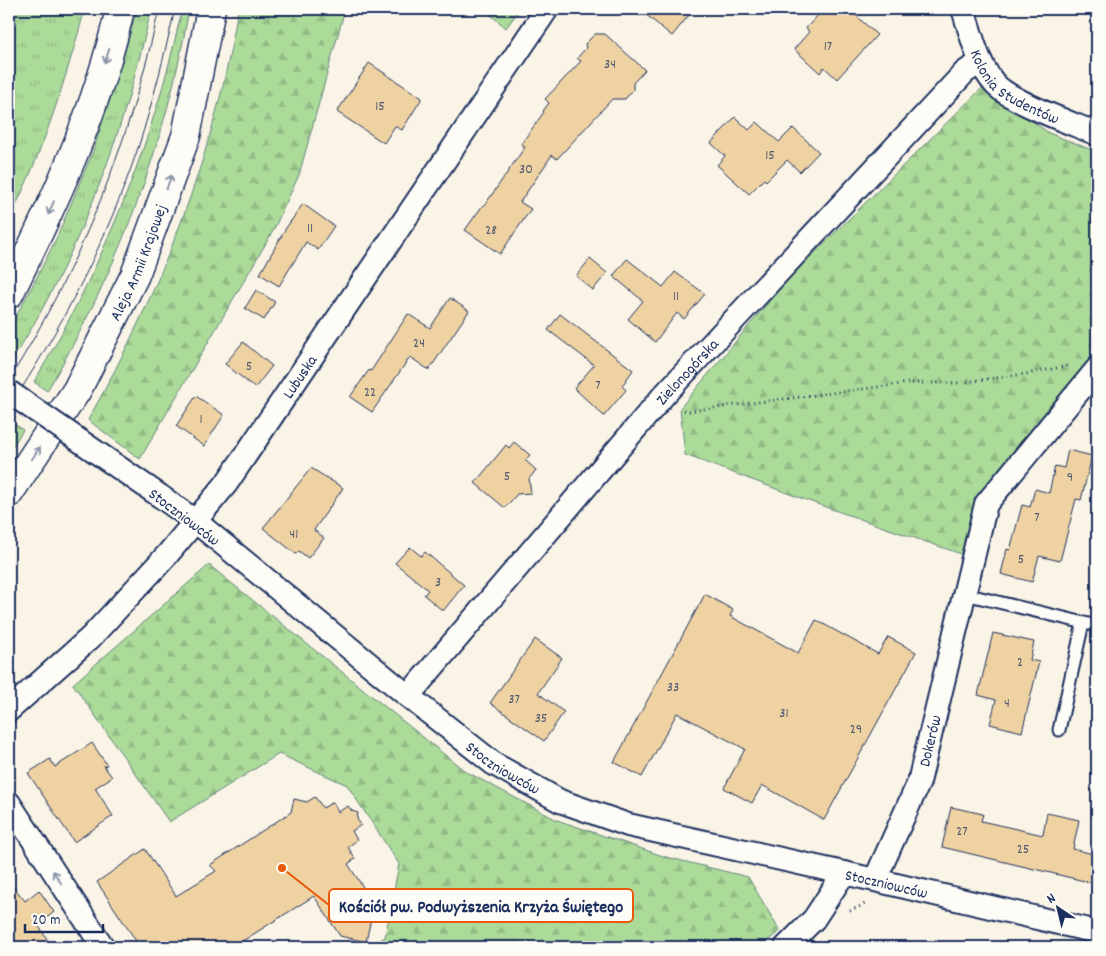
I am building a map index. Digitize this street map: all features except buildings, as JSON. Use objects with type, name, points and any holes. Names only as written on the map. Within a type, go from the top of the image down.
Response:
[{"type":"main road","points":[[9,294],[50,212],[86,120],[120,9]]},
{"type":"main road","name":"Aleja Armii Krajowej","points":[[9,493],[77,390],[135,275],[186,136],[211,9]]},
{"type":"street","name":"Lubuska","points":[[9,710],[91,637],[167,555],[226,484],[547,9]]},
{"type":"street","name":"Kolonia Studentów","points":[[964,9],[981,62],[994,84],[1010,96],[1097,134]]},
{"type":"street","name":"Zielonogórska","points":[[408,696],[664,395],[964,72],[981,62]]},
{"type":"street","name":"Dokerów","points":[[876,880],[919,782],[986,504],[1097,369]]},
{"type":"street","name":"Stoczniowców","points":[[9,392],[195,521],[494,764],[560,801],[628,826],[876,880],[1097,932]]},
{"type":"street","points":[[9,803],[103,947]]},
{"type":"street","points":[[786,947],[814,918],[844,873]]},
{"type":"lane","points":[[965,594],[1097,626]]},
{"type":"lane","points":[[1059,730],[1083,623]]},
{"type":"path","points":[[664,395],[680,409],[689,411],[910,383],[957,383],[1070,366]]},
{"type":"path","points":[[845,915],[852,909],[868,902]]},
{"type":"green space","points":[[9,9],[85,9],[43,143],[9,219]]},
{"type":"green space","points":[[137,9],[151,9],[140,56],[113,148],[78,237],[57,281],[9,365],[9,329],[57,237],[93,151]]},
{"type":"green space","points":[[182,9],[189,9],[179,60],[167,109],[136,206],[117,254],[95,300],[47,391],[34,382],[82,293],[104,248],[123,202],[157,107]]},
{"type":"green space","points":[[238,9],[345,9],[299,175],[273,231],[140,459],[88,420],[139,322],[181,221],[215,117]]},
{"type":"green space","points":[[484,9],[520,9],[506,28]]},
{"type":"green space","points":[[983,87],[1049,133],[1097,152],[1097,358],[1094,355],[972,510],[961,554],[814,503],[685,455],[680,408],[788,279]]},
{"type":"green space","points":[[9,420],[23,430],[9,452]]},
{"type":"green space","points":[[209,565],[465,771],[557,820],[666,857],[748,877],[780,931],[760,947],[369,947],[385,937],[399,864],[347,785],[279,754],[169,822],[73,684]]},
{"type":"tram line","points":[[9,380],[59,292],[100,201],[133,107],[159,9]]},
{"type":"tram line","points":[[9,408],[65,314],[98,249],[112,216],[138,148],[158,79],[175,9]]},
{"type":"place","name":"Kościół pw. Podwyższenia Krzyża Świętego","points":[[282,868]]}]
